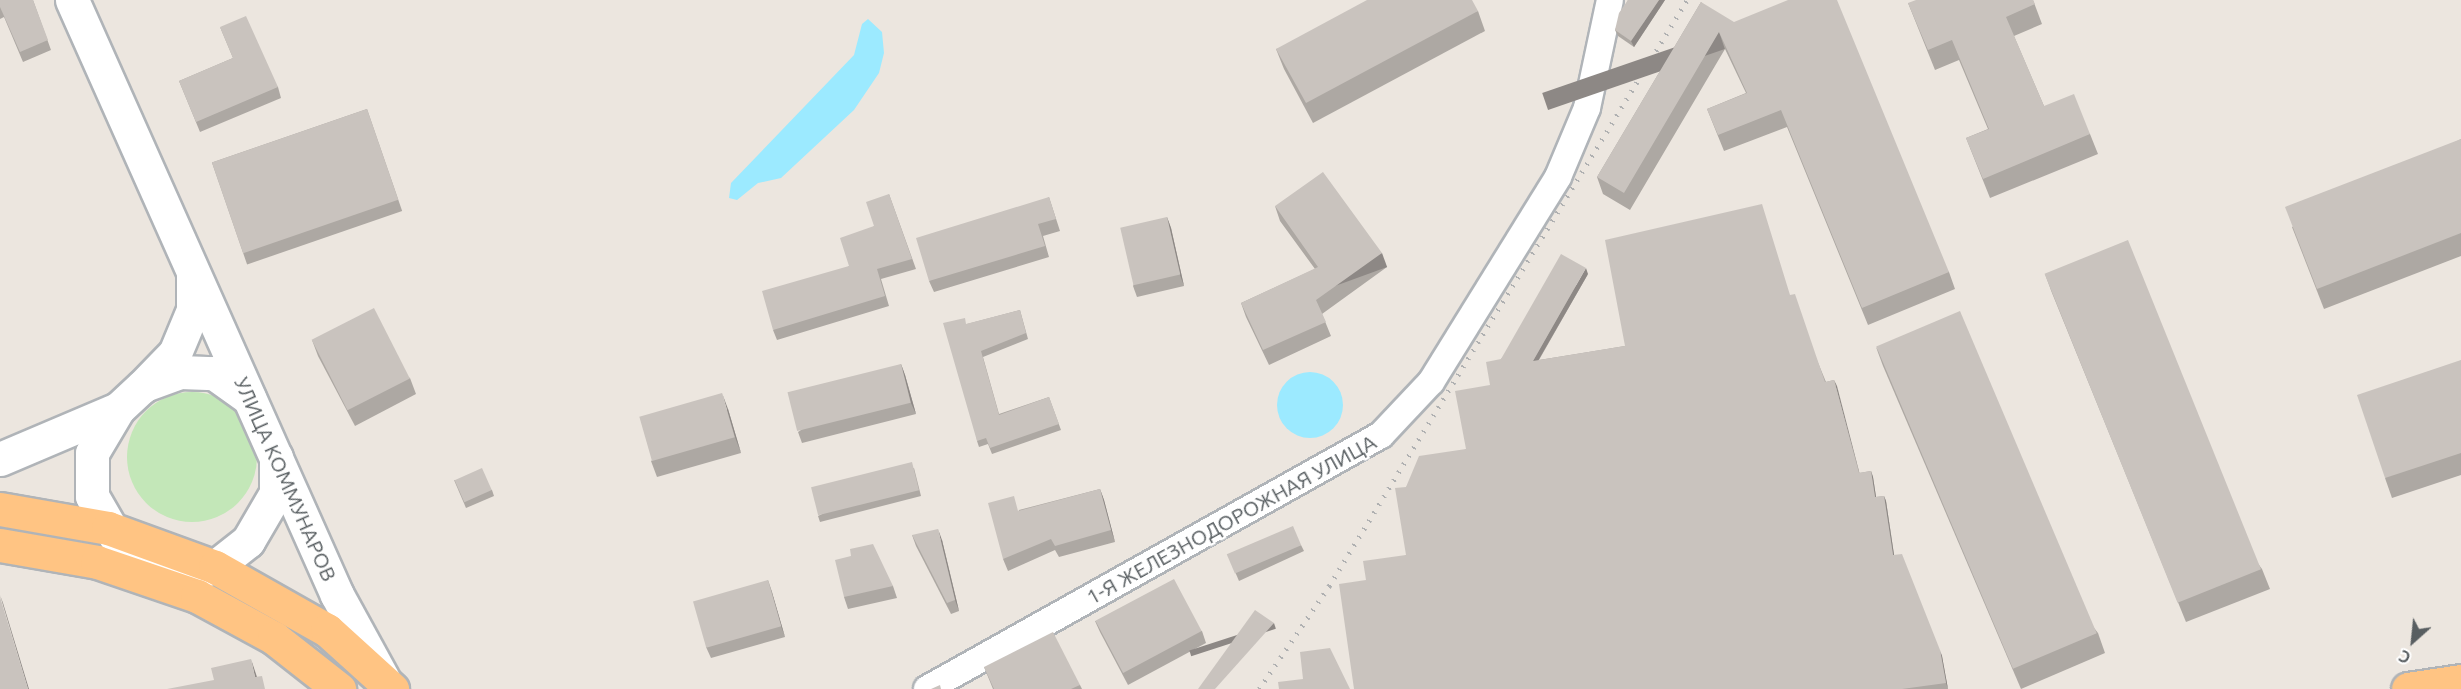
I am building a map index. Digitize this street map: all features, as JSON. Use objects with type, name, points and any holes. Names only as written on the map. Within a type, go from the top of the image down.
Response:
[{"type":"highway","points":[[0,509],[108,528],[215,567],[327,630],[388,685]]},
{"type":"highway","points":[[0,545],[43,550],[155,579],[252,624],[339,689]]},
{"type":"highway","points":[[2408,689],[2461,681]]},
{"type":"street","name":"УЛИЦА КОММУНАРОВ","points":[[72,0],[193,274],[255,403],[337,595],[388,685]]},
{"type":"street","name":"1-Я ЖЕЛЕЗНОДОРОЖНАЯ УЛИЦА","points":[[927,689],[1381,435],[1431,382],[1558,177],[1587,108],[1610,0]]},
{"type":"street","name":"УЛИЦА КОММУНАРОВ","points":[[0,459],[118,409],[141,387],[175,353],[193,310],[193,274]]},
{"type":"street","points":[[141,387],[180,372],[214,373],[255,403]]},
{"type":"street","points":[[118,409],[92,453],[88,473],[92,496],[108,528],[133,562],[155,579],[177,579],[215,567],[261,526],[276,493],[276,452]]},
{"type":"green space","points":[[192,392],[217,397],[238,411],[252,432],[257,457],[252,482],[238,503],[217,517],[192,522],[167,517],[146,503],[132,482],[127,457],[132,432],[146,411],[167,397]]},
{"type":"water","points":[[868,19],[882,32],[884,53],[879,73],[854,110],[781,178],[758,183],[737,200],[729,198],[731,183],[854,55],[862,24]]},
{"type":"water","points":[[1310,372],[1323,374],[1338,387],[1343,405],[1341,418],[1328,433],[1310,438],[1297,436],[1282,423],[1277,405],[1279,392],[1292,377]]},
{"type":"building","points":[[0,0],[33,0],[48,40],[20,52],[0,7]]},
{"type":"building","points":[[1367,0],[1472,0],[1478,11],[1306,103],[1276,49]]},
{"type":"building","points":[[1628,0],[1659,0],[1631,41],[1615,30],[1619,13]]},
{"type":"building","points":[[1788,0],[1837,0],[1949,272],[1862,308],[1781,110],[1718,135],[1707,109],[1747,93],[1719,32],[1624,193],[1597,177],[1701,2],[1734,22]]},
{"type":"building","points":[[1916,0],[2033,0],[2035,4],[2006,17],[2044,106],[2074,94],[2090,134],[1983,179],[1966,138],[1989,129],[1952,40],[1928,50],[1908,3]]},
{"type":"building","points":[[246,16],[278,87],[196,122],[179,81],[233,58],[220,27]]},
{"type":"building","points":[[367,109],[398,200],[243,253],[212,162]]},
{"type":"building","points":[[2461,139],[2461,233],[2317,289],[2285,207]]},
{"type":"building","points":[[1323,172],[1382,253],[1316,300],[1326,322],[1263,350],[1241,303],[1318,267],[1275,206]]},
{"type":"building","points":[[889,194],[912,259],[877,269],[885,296],[773,330],[762,291],[849,266],[840,238],[874,226],[866,202]]},
{"type":"building","points":[[1049,197],[1056,219],[1038,224],[1045,246],[929,281],[916,238]]},
{"type":"building","points":[[1762,204],[1790,295],[1795,294],[1825,382],[1834,380],[1859,473],[1871,471],[1875,497],[1884,496],[1893,555],[1902,554],[1940,650],[1946,683],[1902,689],[1354,689],[1339,584],[1366,580],[1363,561],[1406,555],[1395,488],[1406,487],[1419,456],[1466,449],[1455,391],[1490,385],[1486,362],[1501,359],[1561,254],[1586,268],[1533,361],[1625,346],[1605,240]]},
{"type":"building","points":[[1167,217],[1180,274],[1134,285],[1120,228]]},
{"type":"building","points":[[2128,240],[2261,569],[2178,603],[2045,274]]},
{"type":"building","points":[[374,308],[410,378],[347,410],[312,340]]},
{"type":"building","points":[[1020,310],[1026,333],[981,351],[999,415],[1049,397],[1059,424],[990,448],[986,438],[977,441],[943,323],[965,318],[966,324]]},
{"type":"building","points":[[1960,311],[2097,633],[2013,669],[1876,347]]},
{"type":"building","points":[[2461,360],[2461,453],[2385,478],[2357,395]]},
{"type":"building","points":[[901,364],[911,403],[797,431],[787,392]]},
{"type":"building","points":[[722,393],[735,437],[652,461],[639,417]]},
{"type":"building","points":[[912,462],[919,490],[818,515],[811,487]]},
{"type":"building","points":[[482,468],[492,490],[464,502],[455,480]]},
{"type":"building","points":[[1100,489],[1111,530],[1055,546],[1051,539],[1003,559],[988,503],[1014,496],[1018,511]]},
{"type":"building","points":[[1293,526],[1301,545],[1235,573],[1227,554]]},
{"type":"building","points":[[938,529],[955,600],[947,603],[912,535]]},
{"type":"building","points":[[873,544],[893,586],[844,597],[835,560],[851,556],[850,549]]},
{"type":"building","points":[[1174,579],[1202,631],[1123,673],[1095,621]]},
{"type":"building","points":[[768,580],[781,626],[706,648],[693,601]]},
{"type":"building","points":[[0,597],[28,689],[0,689]]},
{"type":"building","points":[[1255,610],[1274,623],[1215,689],[1198,689]]},
{"type":"building","points":[[1053,632],[1080,685],[1071,689],[994,689],[984,667]]},
{"type":"building","points":[[1330,648],[1350,689],[1279,689],[1278,682],[1303,679],[1300,652]]},
{"type":"building","points":[[251,659],[255,677],[262,676],[265,689],[167,689],[214,680],[211,668]]},
{"type":"railway","points":[[1259,689],[1329,586],[1687,0]]}]
